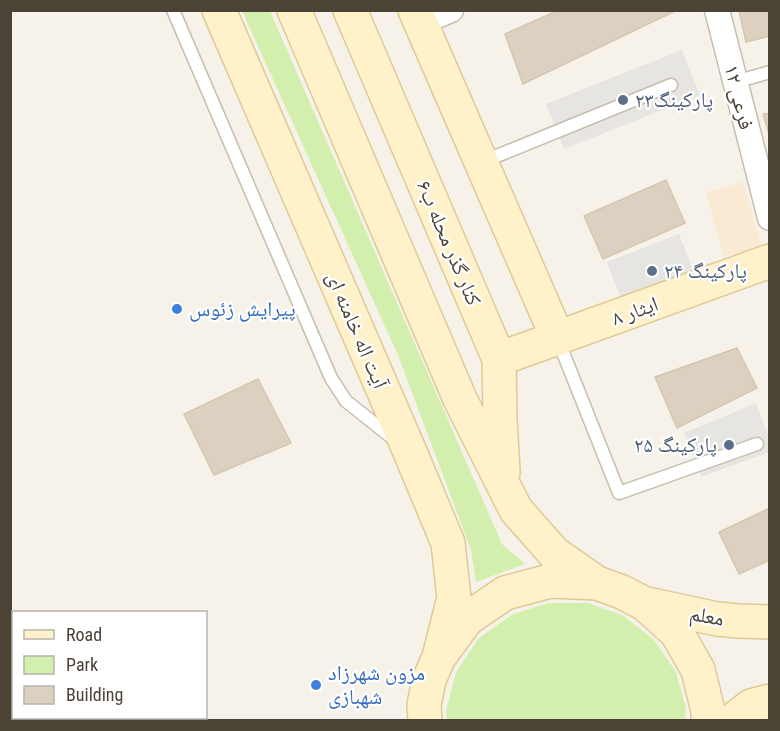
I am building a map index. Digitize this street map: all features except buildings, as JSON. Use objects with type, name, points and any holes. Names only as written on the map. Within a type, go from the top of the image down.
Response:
[{"type":"main road","name":"آیت اله خامنه ای","points":[[219,10],[448,543],[454,598],[439,657]]},
{"type":"main road","points":[[294,10],[460,399],[516,510],[554,553],[597,583],[645,604],[677,633],[698,670],[708,720]]},
{"type":"main road","name":"کنار گذر محله ب۶","points":[[350,10],[499,359],[504,486]]},
{"type":"main road","points":[[418,17],[558,339]]},
{"type":"main road","name":"ایثار ۸","points":[[499,359],[770,261]]},
{"type":"main road","points":[[420,715],[429,680],[439,657],[467,620],[505,593],[550,581],[597,583]]},
{"type":"main road","name":"معلم","points":[[645,604],[717,619],[770,622]]},
{"type":"main road","points":[[733,720],[751,706],[770,701]]},
{"type":"street","points":[[418,17],[451,10]]},
{"type":"street","name":"فرعی ۱۲","points":[[717,10],[770,218]]},
{"type":"lane","points":[[173,10],[331,378],[346,401],[410,452]]},
{"type":"lane","points":[[735,82],[770,72]]},
{"type":"lane","points":[[481,163],[671,85]]},
{"type":"lane","points":[[558,339],[619,493],[757,444]]},
{"type":"shaded area","name":"پارکینگ۲۳","points":[[682,50],[700,95],[564,149],[546,104]]},
{"type":"shaded area","points":[[743,182],[762,247],[724,257],[706,192]]},
{"type":"shaded area","name":"پارکینگ ۲۴","points":[[679,234],[697,280],[624,308],[607,262]]},
{"type":"shaded area","name":"پارکینگ ۲۵","points":[[756,403],[769,438],[769,452],[701,477],[684,433]]},
{"type":"green space","points":[[242,11],[270,11],[502,544],[525,564],[476,582],[471,550],[398,355]]},
{"type":"green space","points":[[549,603],[588,603],[624,616],[654,640],[676,672],[686,709],[685,720],[447,720],[446,711],[456,672],[479,638],[513,614]]},
{"type":"waterway","points":[[10,625],[12,628]]},
{"type":"place","name":"پارکینگ۲۳","points":[[623,100]]},
{"type":"place","name":"پارکینگ ۲۴","points":[[652,271]]},
{"type":"place","name":"پیرایش زئوس","points":[[177,309]]},
{"type":"place","name":"پارکینگ ۲۵","points":[[729,445]]},
{"type":"place","name":"مزون شهرزاد شهبازی","points":[[316,685]]}]
